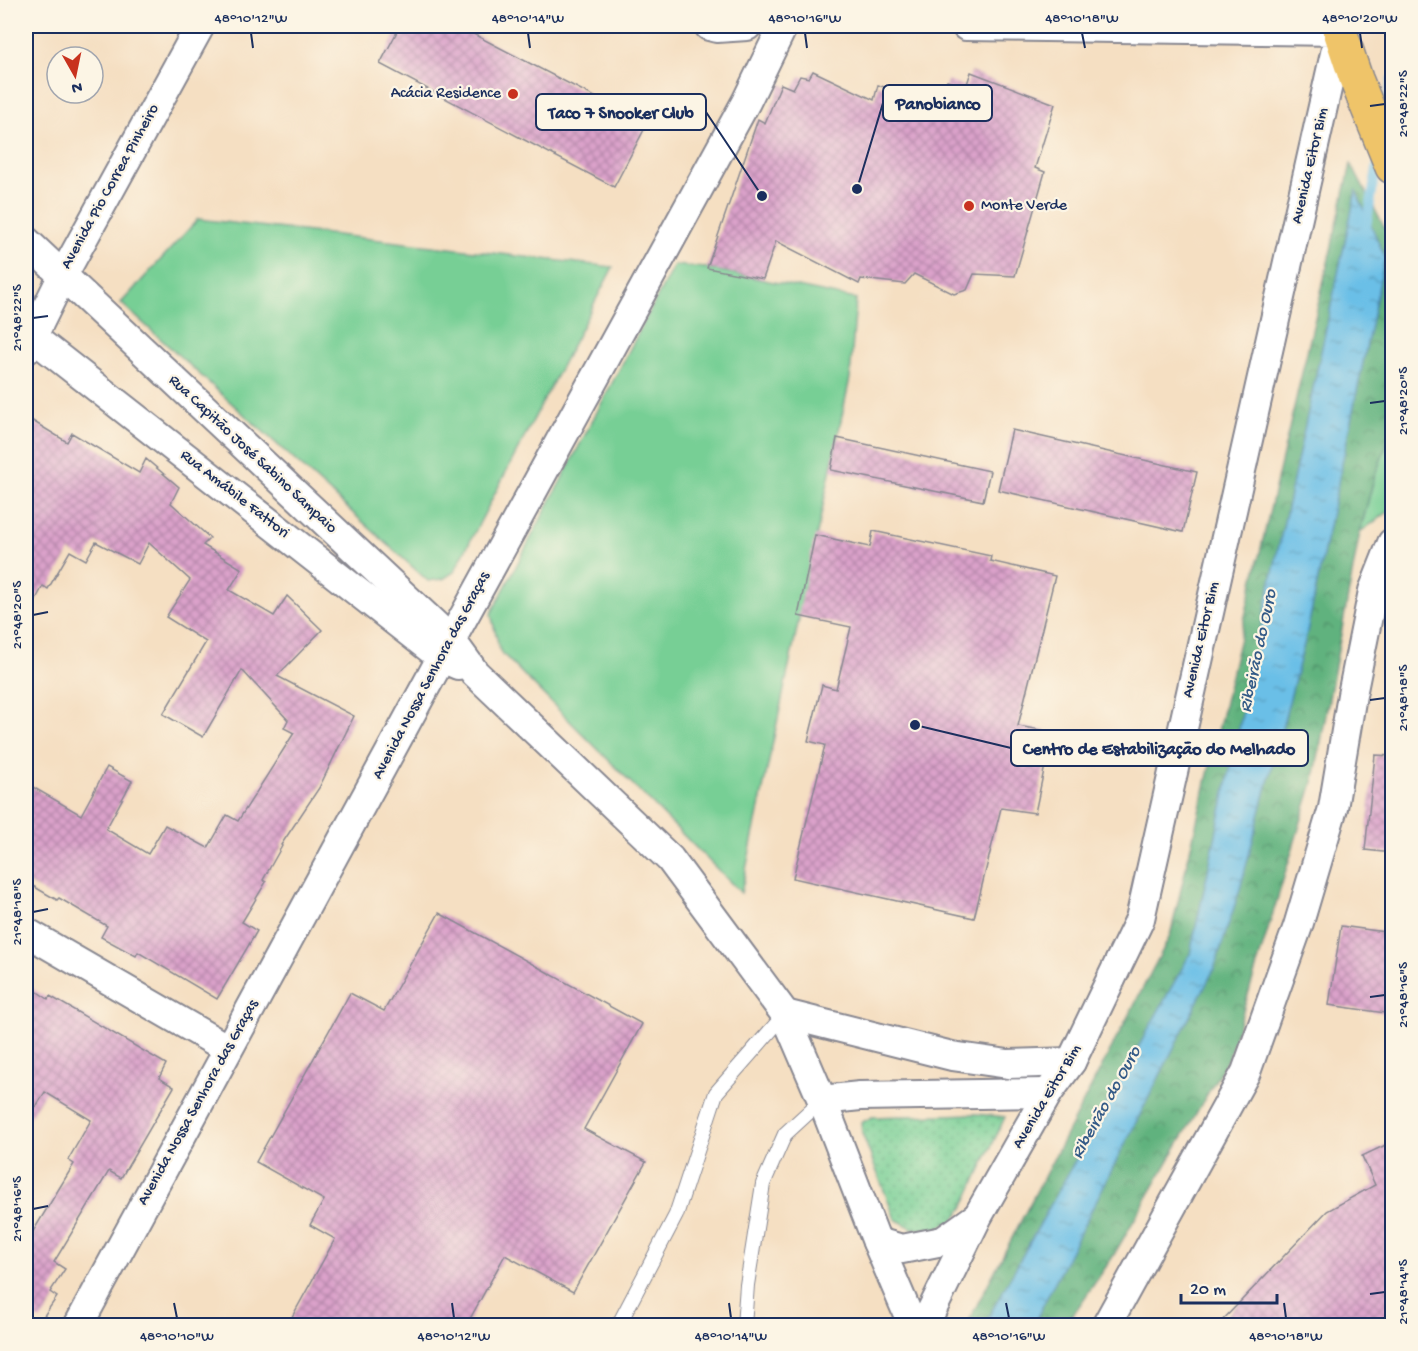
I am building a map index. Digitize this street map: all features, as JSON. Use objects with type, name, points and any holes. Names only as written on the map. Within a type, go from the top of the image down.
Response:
[{"type":"main road","points":[[1341,28],[1356,79],[1392,167]]},
{"type":"street","name":"Avenida Pio Correa Pinheiro","points":[[28,340],[200,26]]},
{"type":"street","points":[[709,26],[717,28],[747,26]]},
{"type":"street","name":"Avenida Nossa Senhora das Graças","points":[[78,1326],[746,102],[783,26]]},
{"type":"street","points":[[966,26],[1341,28]]},
{"type":"street","name":"Avenida Eitor Bim","points":[[924,1326],[978,1216],[1048,1093],[1071,1062],[1140,919],[1341,28]]},
{"type":"street","name":"Rua Capitão José Sabino Sampaio","points":[[26,241],[446,649],[475,673],[670,859],[785,1014],[913,1326]]},
{"type":"street","name":"Rua Amábile Fattori","points":[[28,340],[446,649]]},
{"type":"street","points":[[1106,1326],[1246,1072],[1298,926],[1333,808],[1373,591],[1392,543]]},
{"type":"street","points":[[26,932],[228,1049]]},
{"type":"street","points":[[785,1014],[952,1056],[1008,1064],[1071,1062]]},
{"type":"street","points":[[822,1100],[860,1096],[1048,1093]]},
{"type":"street","name":"Avenida Eitor Bim","points":[[877,1242],[902,1249],[944,1241],[978,1216]]},
{"type":"lane","points":[[618,1326],[676,1215],[716,1093],[785,1014]]},
{"type":"lane","points":[[744,1326],[747,1285],[763,1184],[785,1134],[822,1100]]},
{"type":"green space","points":[[1351,164],[1392,242],[1392,431],[1374,478],[1360,532],[1314,779],[1229,1057],[1112,1258],[1066,1325],[966,1326],[1170,936]]},
{"type":"green space","points":[[198,219],[613,267],[454,572],[443,579],[428,581],[121,303]]},
{"type":"green space","points":[[674,265],[707,268],[856,299],[850,378],[741,893],[500,651],[491,614]]},
{"type":"green space","points":[[1392,431],[1392,509],[1360,532],[1374,478]]},
{"type":"green space","points":[[976,1114],[1005,1117],[963,1208],[952,1222],[934,1229],[914,1229],[895,1219],[862,1133],[861,1123],[872,1117]]},
{"type":"water","points":[[1356,191],[1385,257],[1306,637],[1240,889],[1214,969],[1033,1325],[984,1325],[1190,954]]},
{"type":"building","name":"Acácia Residence","points":[[400,26],[458,26],[647,124],[614,187],[380,64]]},
{"type":"building","points":[[813,71],[874,100],[878,85],[939,105],[947,81],[966,87],[971,72],[1055,104],[1035,168],[1045,172],[1015,276],[974,274],[967,290],[954,294],[914,274],[905,284],[861,279],[859,284],[776,241],[763,279],[707,268],[758,119],[765,123],[781,84],[793,89],[800,76],[809,78]]},
{"type":"building","points":[[26,417],[67,442],[72,433],[139,473],[146,459],[179,487],[171,503],[210,538],[203,545],[242,569],[229,590],[274,616],[287,596],[322,630],[277,676],[354,716],[319,788],[281,845],[263,880],[266,882],[242,922],[257,931],[217,999],[138,952],[136,956],[101,937],[107,926],[26,882],[26,783],[81,815],[107,767],[132,781],[106,829],[148,854],[165,825],[208,848],[227,815],[238,821],[294,733],[284,728],[288,720],[242,670],[203,737],[163,714],[206,642],[166,617],[190,580],[149,543],[138,564],[96,542],[86,560],[70,551],[48,589],[43,586],[26,618]]},
{"type":"building","points":[[1012,430],[1197,472],[1183,532],[998,490]]},
{"type":"building","points":[[837,438],[990,471],[983,501],[831,470]]},
{"type":"building","points":[[873,531],[991,556],[990,561],[1055,576],[1018,726],[1052,732],[1035,813],[1001,808],[974,918],[793,878],[825,745],[808,741],[822,685],[836,689],[851,627],[798,616],[815,535],[870,547]]},
{"type":"building","points":[[1375,755],[1392,756],[1392,853],[1365,850]]},
{"type":"building","points":[[439,913],[642,1024],[584,1129],[646,1162],[573,1292],[505,1255],[466,1326],[287,1326],[335,1239],[310,1225],[324,1200],[256,1162],[350,993],[384,1011]]},
{"type":"building","points":[[1341,926],[1392,933],[1392,1014],[1329,1005]]},
{"type":"building","points":[[26,984],[48,999],[50,996],[166,1064],[159,1078],[174,1087],[121,1178],[109,1171],[54,1262],[65,1269],[50,1292],[57,1297],[41,1320],[35,1317],[29,1326],[26,1326],[26,1243],[74,1164],[68,1160],[91,1120],[45,1092],[26,1123]]},
{"type":"building","points":[[1392,1142],[1392,1326],[1217,1326],[1327,1211],[1375,1185],[1362,1156]]},
{"type":"waterway","name":"Ribeirão do Ouro","points":[[1385,123],[1392,79]]},
{"type":"waterway","name":"Ribeirão do Ouro","points":[[1366,229],[1378,160]]},
{"type":"place","name":"Acácia Residence","points":[[513,94]]},
{"type":"place","name":"Panobianco","points":[[857,189]]},
{"type":"place","name":"Taco 7 Snooker Club","points":[[762,196]]},
{"type":"place","name":"Monte Verde","points":[[969,206]]},
{"type":"place","name":"Centro de Estabilização do Melhado","points":[[915,725]]}]
